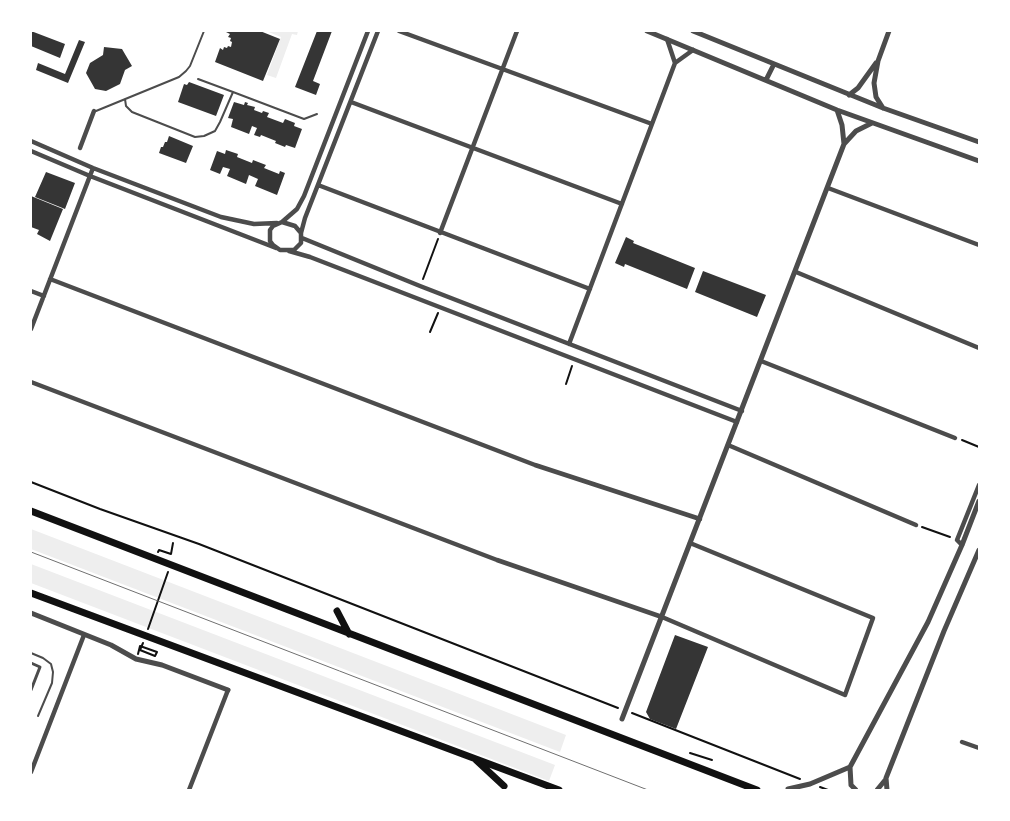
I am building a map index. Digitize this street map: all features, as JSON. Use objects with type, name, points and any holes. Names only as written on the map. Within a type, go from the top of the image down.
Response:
[{"type":"highway","points":[[31,511],[757,790]]},
{"type":"highway","points":[[31,593],[559,790]]},
{"type":"highway","points":[[337,611],[349,634]]},
{"type":"highway","points":[[472,756],[504,786]]},
{"type":"street","points":[[276,248],[270,241],[270,230],[297,209],[304,196],[368,31]]},
{"type":"street","points":[[289,251],[298,248],[305,218],[378,31]]},
{"type":"street","points":[[399,31],[652,124]]},
{"type":"street","points":[[440,232],[517,31]]},
{"type":"street","points":[[647,31],[837,110],[979,161]]},
{"type":"street","points":[[693,31],[849,95],[979,142]]},
{"type":"street","points":[[883,108],[876,97],[874,83],[878,61],[889,31]]},
{"type":"street","points":[[667,39],[675,63]]},
{"type":"street","points":[[569,344],[675,63],[693,50]]},
{"type":"street","points":[[849,95],[858,88],[878,61]]},
{"type":"street","points":[[766,80],[774,64]]},
{"type":"street","points":[[351,102],[622,204]]},
{"type":"street","points":[[837,110],[842,125],[844,144]]},
{"type":"street","points":[[80,148],[94,111]]},
{"type":"street","points":[[622,719],[844,144],[856,131],[872,123]]},
{"type":"street","points":[[31,141],[93,168],[221,217],[254,224],[280,223],[295,226],[302,235],[420,286],[742,411]]},
{"type":"street","points":[[31,151],[90,176],[276,248],[310,257],[737,422]]},
{"type":"street","points":[[31,329],[93,168]]},
{"type":"street","points":[[318,185],[590,288]]},
{"type":"street","points":[[828,188],[979,246]]},
{"type":"street","points":[[796,272],[979,348]]},
{"type":"street","points":[[50,279],[535,465],[700,519]]},
{"type":"street","points":[[31,290],[44,296]]},
{"type":"street","points":[[460,315],[464,303]]},
{"type":"street","points":[[761,361],[955,438]]},
{"type":"street","points":[[31,382],[498,560],[662,617],[845,695],[874,618],[690,543]]},
{"type":"street","points":[[728,445],[916,525]]},
{"type":"street","points":[[962,545],[957,540],[979,485]]},
{"type":"street","points":[[856,790],[851,785],[850,767],[928,622],[979,501]]},
{"type":"street","points":[[877,790],[886,778],[944,631],[979,550]]},
{"type":"street","points":[[31,613],[111,645],[136,659],[162,665],[228,690],[189,790]]},
{"type":"street","points":[[31,772],[84,635]]},
{"type":"street","points":[[31,663],[40,667],[31,690]]},
{"type":"street","points":[[962,742],[979,748]]},
{"type":"street","points":[[788,789],[810,784],[850,767]]},
{"type":"street","points":[[886,778],[887,790]]},
{"type":"lane","points":[[94,111],[179,77],[190,66],[202,32]]},
{"type":"lane","points":[[198,79],[304,119],[317,114]]},
{"type":"lane","points":[[125,98],[126,106],[132,112],[195,137],[204,136],[215,131],[233,92]]},
{"type":"lane","points":[[31,653],[51,664],[53,672],[52,683],[38,716]]},
{"type":"path","points":[[420,286],[440,232]]},
{"type":"path","points":[[430,332],[440,307]]},
{"type":"path","points":[[566,384],[575,359]]},
{"type":"path","points":[[955,438],[979,447]]},
{"type":"path","points":[[31,482],[217,552],[828,790]]},
{"type":"path","points":[[916,525],[957,540]]},
{"type":"path","points":[[171,554],[173,543]]},
{"type":"path","points":[[147,632],[170,569]]},
{"type":"path","points":[[140,646],[156,652],[155,656],[140,650],[143,641]]},
{"type":"path","points":[[690,753],[712,760]]},
{"type":"shaded area","points":[[266,31],[298,31],[297,35],[292,34],[276,78],[267,75],[281,37]]},
{"type":"shaded area","points":[[31,529],[566,735],[560,752],[31,549]]},
{"type":"shaded area","points":[[31,564],[555,765],[549,781],[31,583]]},
{"type":"building","points":[[31,31],[65,44],[60,58],[31,46]]},
{"type":"building","points":[[224,31],[260,31],[280,39],[263,81],[215,62],[220,48],[223,50],[224,47],[231,47],[231,38],[228,37],[230,34]]},
{"type":"building","points":[[317,31],[332,31],[313,81],[320,84],[316,95],[295,87]]},
{"type":"building","points":[[79,40],[85,42],[68,83],[36,70],[38,63],[65,74]]},
{"type":"building","points":[[104,47],[122,49],[132,66],[125,70],[120,84],[106,91],[95,89],[86,73],[90,63],[103,55]]},
{"type":"building","points":[[189,82],[224,95],[216,116],[178,102],[184,84],[187,85]]},
{"type":"building","points":[[234,102],[244,105],[245,102],[248,103],[247,105],[255,107],[254,110],[269,113],[267,117],[283,123],[285,119],[295,123],[294,126],[302,129],[295,148],[286,145],[285,147],[261,135],[260,137],[254,135],[257,128],[252,126],[249,134],[231,127],[233,119],[228,118]]},
{"type":"building","points":[[169,136],[193,146],[186,163],[159,153]]},
{"type":"building","points":[[226,150],[238,154],[237,157],[252,163],[253,160],[266,165],[264,168],[279,174],[280,171],[285,173],[277,195],[255,186],[258,179],[249,175],[246,184],[227,176],[230,169],[223,167],[220,174],[210,170],[217,151],[225,154]]},
{"type":"building","points":[[46,172],[75,183],[65,209],[35,197]]},
{"type":"building","points":[[31,196],[63,209],[50,241],[37,234],[39,230],[31,227]]},
{"type":"building","points":[[626,237],[634,241],[633,243],[695,268],[687,289],[625,264],[624,267],[615,263]]},
{"type":"building","points":[[703,271],[766,295],[757,317],[695,292]]},
{"type":"building","points":[[675,635],[708,647],[676,729],[650,719],[646,712]]},
{"type":"tram line","points":[[31,552],[648,790]]}]
